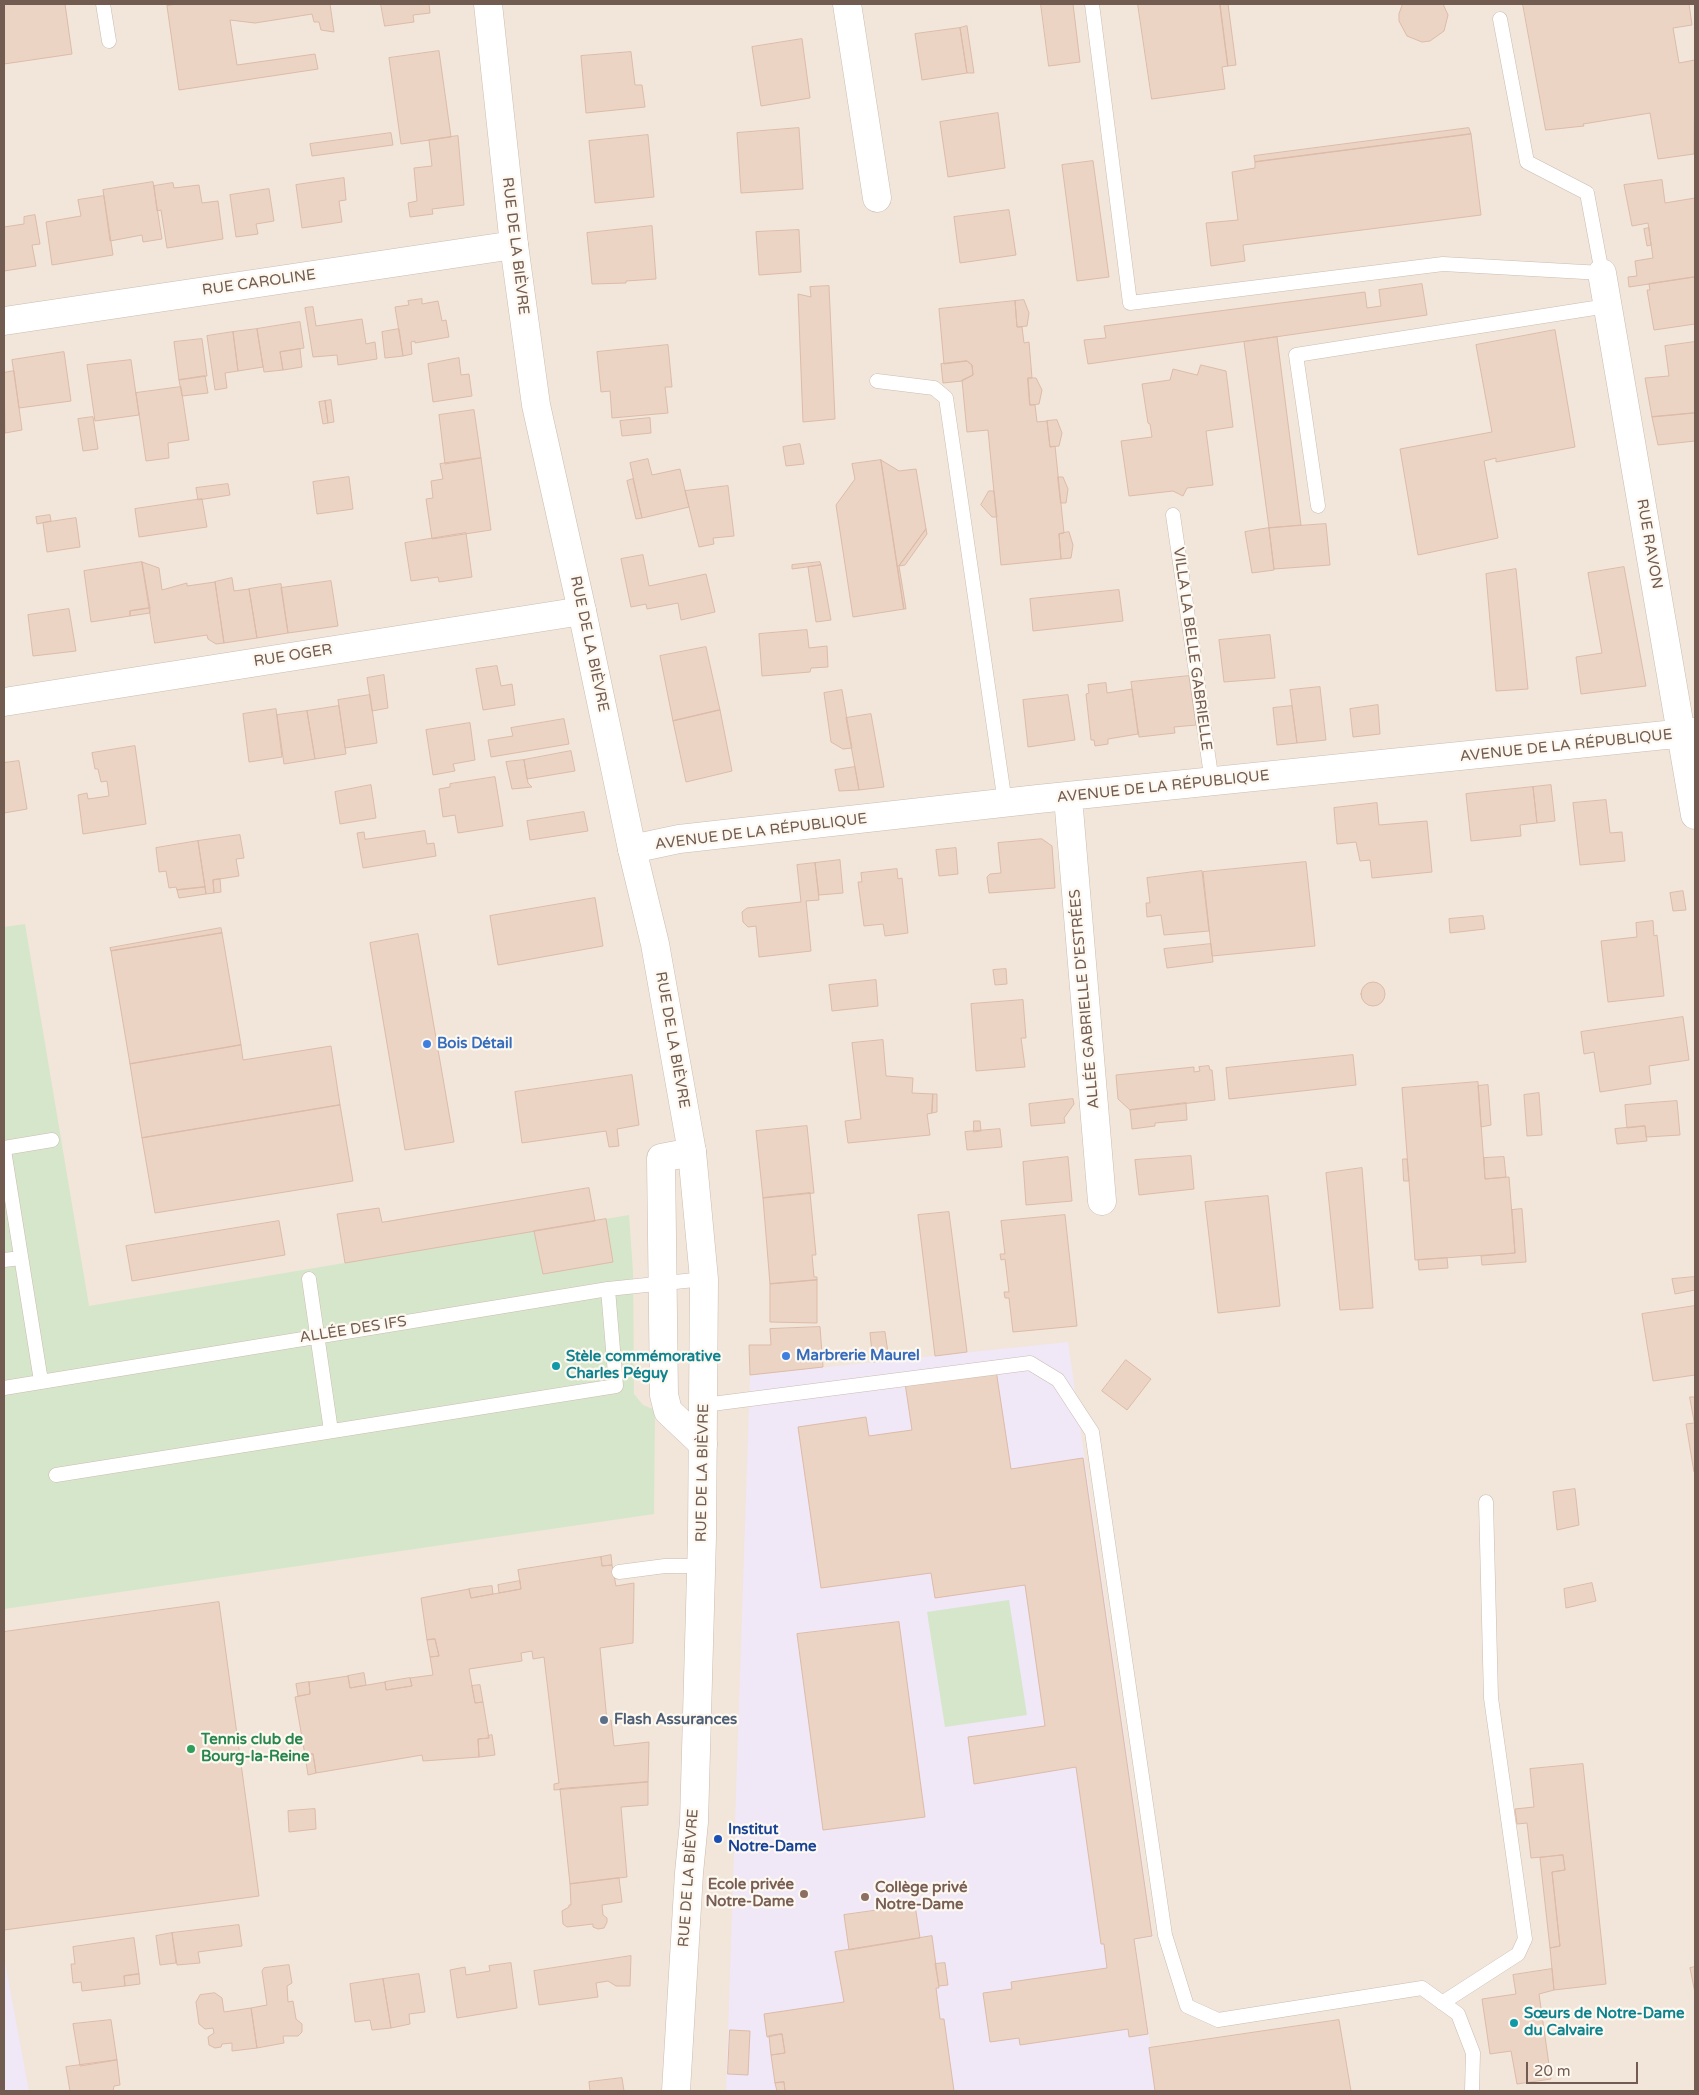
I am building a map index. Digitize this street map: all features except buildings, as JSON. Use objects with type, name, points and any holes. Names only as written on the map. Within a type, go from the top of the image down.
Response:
[{"type":"street","name":"RUE DE LA BIÈVRE","points":[[488,4],[514,246],[536,405],[632,849],[656,950],[692,1152],[704,1279],[702,1566],[694,1822],[689,1873],[676,2091]]},
{"type":"street","points":[[847,4],[877,198]]},
{"type":"street","name":"RUE CAROLINE","points":[[4,321],[514,246]]},
{"type":"street","name":"RUE RAVON","points":[[1602,273],[1688,733],[1695,815]]},
{"type":"street","name":"RUE OGER","points":[[4,702],[582,611]]},
{"type":"street","name":"AVENUE DE LA RÉPUBLIQUE","points":[[632,849],[679,839],[1688,733]]},
{"type":"street","name":"ALLÉE GABRIELLE D'ESTRÉES","points":[[1068,798],[1102,1201]]},
{"type":"street","points":[[692,1152],[661,1158],[664,1395],[668,1410],[703,1444]]},
{"type":"lane","points":[[103,4],[109,41]]},
{"type":"lane","points":[[1092,4],[1130,303],[1442,264],[1602,273],[1587,193],[1527,162],[1500,20]]},
{"type":"lane","points":[[1318,506],[1296,355],[1607,306]]},
{"type":"lane","points":[[877,381],[934,388],[946,398],[1004,804]]},
{"type":"lane","name":"VILLA LA BELLE GABRIELLE","points":[[1173,515],[1212,782]]},
{"type":"lane","points":[[41,1381],[4,1149],[52,1140]]},
{"type":"lane","points":[[4,1260],[21,1258]]},
{"type":"lane","points":[[309,1278],[331,1432]]},
{"type":"lane","name":"ALLÉE DES IFS","points":[[4,1388],[608,1289],[704,1279]]},
{"type":"lane","points":[[56,1475],[616,1386],[608,1289]]},
{"type":"lane","points":[[704,1405],[1030,1363],[1058,1380],[1092,1432],[1165,1935],[1187,2006],[1218,2020],[1422,1988],[1458,2014],[1474,2053],[1472,2091]]},
{"type":"lane","points":[[1442,2002],[1518,1954],[1525,1939],[1491,1698],[1486,1502]]},
{"type":"lane","points":[[618,1572],[665,1566],[702,1566]]},
{"type":"shaded area","points":[[4,4],[1695,4],[1695,2091],[4,2091]]},
{"type":"shaded area","points":[[1068,1342],[1153,1937],[1135,1940],[1157,2091],[726,2091],[750,1375]]},
{"type":"shaded area","points":[[4,1957],[29,2091],[4,2091]]},
{"type":"green space","points":[[25,924],[89,1306],[629,1215],[633,1272],[634,1394],[643,1405],[655,1410],[654,1514],[4,1609],[4,927]]},
{"type":"green space","points":[[1009,1600],[1027,1715],[945,1727],[927,1612]]},
{"type":"place","name":"Bois Détail","points":[[427,1044]]},
{"type":"place","name":"Marbrerie Maurel","points":[[786,1356]]},
{"type":"place","name":"Stèle commémorative Charles Péguy","points":[[556,1366]]},
{"type":"place","name":"Flash Assurances","points":[[604,1720]]},
{"type":"place","name":"Tennis club de Bourg-la-Reine","points":[[191,1749]]},
{"type":"place","name":"Institut Notre-Dame","points":[[718,1839]]},
{"type":"place","name":"Ecole privée Notre-Dame","points":[[804,1894]]},
{"type":"place","name":"Collège privé Notre-Dame","points":[[865,1897]]},
{"type":"place","name":"Sœurs de Notre-Dame du Calvaire","points":[[1514,2023]]}]
